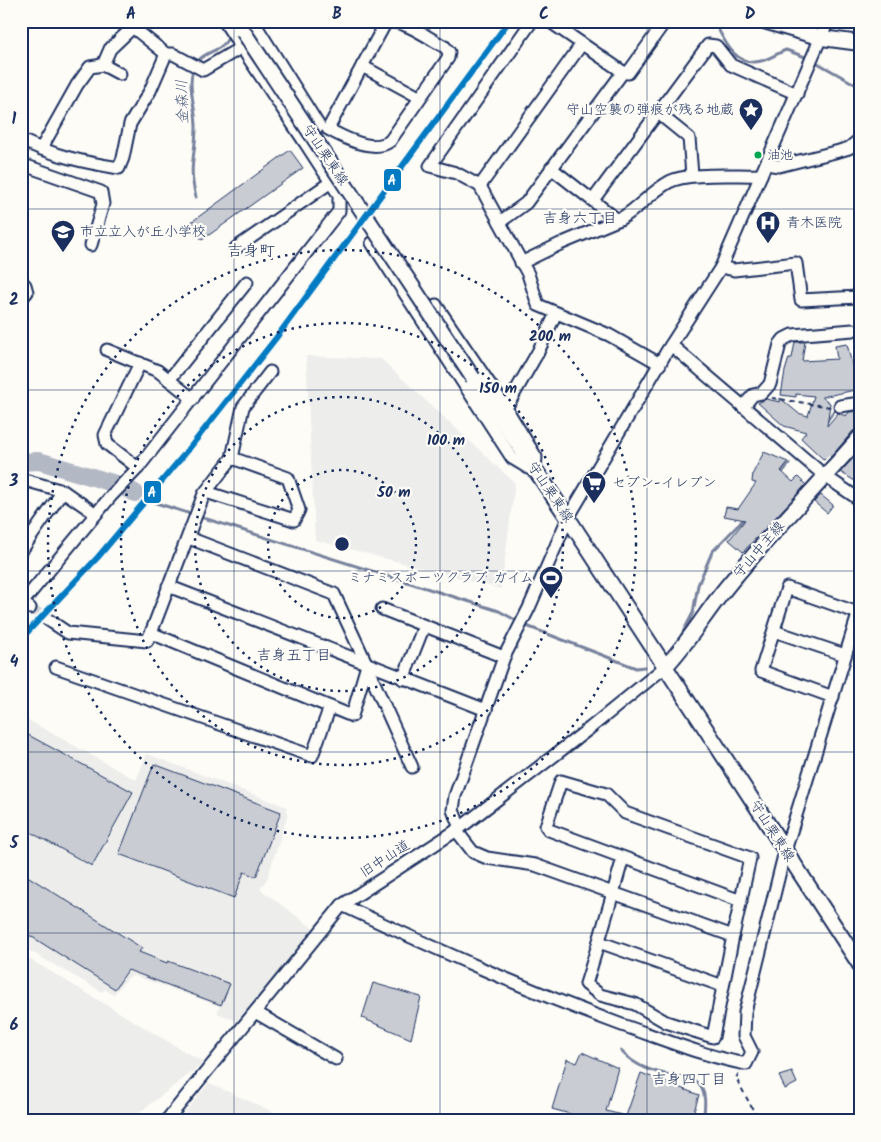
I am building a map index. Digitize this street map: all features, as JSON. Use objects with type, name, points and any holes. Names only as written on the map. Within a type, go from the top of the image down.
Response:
[{"type":"main road","points":[[764,21],[826,28],[860,43]]},
{"type":"main road","name":"守山栗東線","points":[[241,25],[473,378],[568,518],[860,965]]},
{"type":"main road","name":"守山中主線","points":[[665,667],[684,647],[724,590],[860,437]]},
{"type":"street","points":[[532,21],[430,166],[456,173],[480,186],[521,262],[538,305],[609,335],[660,364]]},
{"type":"street","points":[[555,23],[582,45],[623,72],[628,73],[661,27],[653,21]]},
{"type":"street","points":[[241,25],[324,128],[373,146],[383,146],[390,141],[418,97],[448,58],[449,52],[445,47],[408,24],[386,22],[324,128],[304,141]]},
{"type":"street","points":[[103,65],[110,49],[128,24],[166,54],[173,54],[194,67],[207,69],[242,47]]},
{"type":"street","points":[[241,25],[242,47]]},
{"type":"street","points":[[30,608],[22,603],[96,514],[138,468],[339,211],[339,195],[242,47],[241,25]]},
{"type":"street","points":[[733,936],[535,865],[487,858],[473,852],[458,829],[453,810],[455,796],[504,657],[568,518],[671,345],[721,266],[826,28]]},
{"type":"street","points":[[480,186],[582,45]]},
{"type":"street","points":[[593,200],[708,45],[716,46],[731,65],[797,94]]},
{"type":"street","points":[[21,140],[76,161],[119,168],[130,124],[150,91],[166,54]]},
{"type":"street","points":[[41,149],[77,85],[90,67],[103,65],[120,74]]},
{"type":"street","points":[[362,66],[418,97]]},
{"type":"street","points":[[500,222],[526,203],[623,72]]},
{"type":"street","points":[[657,112],[689,138],[692,176]]},
{"type":"street","points":[[766,164],[779,166],[839,151],[849,148],[860,138]]},
{"type":"street","points":[[21,164],[101,192],[102,204],[92,244]]},
{"type":"street","points":[[551,168],[615,218],[620,219]]},
{"type":"street","points":[[521,262],[630,214],[670,181],[692,176],[761,176]]},
{"type":"street","points":[[236,248],[331,182]]},
{"type":"street","points":[[372,243],[512,458],[537,472]]},
{"type":"street","points":[[721,266],[734,270],[796,263],[801,300],[858,297]]},
{"type":"street","points":[[21,282],[25,285],[27,292],[21,300]]},
{"type":"street","points":[[169,380],[247,282]]},
{"type":"street","points":[[419,316],[436,305],[506,408],[536,457],[537,472]]},
{"type":"street","points":[[506,408],[538,352],[556,313]]},
{"type":"street","points":[[743,407],[753,396],[762,393],[770,384],[780,344],[784,339],[792,335],[853,330]]},
{"type":"street","points":[[671,345],[824,476],[860,500]]},
{"type":"street","points":[[107,350],[158,371],[193,399]]},
{"type":"street","points":[[138,468],[107,444],[105,435],[140,363]]},
{"type":"street","points":[[46,619],[68,633],[147,640],[206,492],[232,458],[243,407],[270,372]]},
{"type":"street","points":[[837,406],[860,403]]},
{"type":"street","points":[[206,492],[294,520],[299,510],[288,478],[232,458]]},
{"type":"street","points":[[21,479],[63,491],[96,514]]},
{"type":"street","points":[[21,552],[63,491]]},
{"type":"street","points":[[189,538],[334,594],[412,767]]},
{"type":"street","points":[[168,586],[367,666],[486,710]]},
{"type":"street","points":[[342,905],[475,968],[565,1004],[715,1058],[746,1064],[752,1052],[744,1036],[745,1012],[785,852],[833,697],[845,655],[859,611],[787,588],[761,671],[833,697]]},
{"type":"street","points":[[382,609],[504,657]]},
{"type":"street","points":[[403,679],[424,626]]},
{"type":"street","points":[[774,630],[845,655]]},
{"type":"street","points":[[151,633],[352,716],[367,666]]},
{"type":"street","points":[[56,667],[312,756],[330,707]]},
{"type":"street","name":"旧中山道","points":[[166,1121],[315,935],[342,905],[458,829],[590,728],[665,667]]},
{"type":"street","points":[[623,858],[586,984],[600,995],[635,1004],[666,1022],[713,1037],[750,858],[625,813],[606,794],[560,781],[546,826],[549,830],[741,901]]},
{"type":"street","points":[[599,942],[723,986]]},
{"type":"street","points":[[255,1012],[336,1059]]},
{"type":"path","points":[[856,280],[856,263],[860,263]]},
{"type":"path","points":[[762,393],[764,397],[821,407],[837,406]]},
{"type":"path","points":[[746,1064],[736,1078],[759,1121]]},
{"type":"shaded area","points":[[306,356],[381,359],[515,483],[501,589],[315,540]]},
{"type":"shaded area","points":[[21,716],[136,780],[147,754],[287,807],[287,817],[267,879],[260,889],[314,929],[237,1021],[217,1013],[220,1006],[135,976],[129,977],[113,995],[105,989],[102,992],[21,946]]},
{"type":"shaded area","points":[[21,954],[204,1063],[128,1121],[21,1121]]},
{"type":"shaded area","points":[[209,1083],[293,1121],[178,1121]]},
{"type":"building","points":[[290,150],[303,168],[202,240],[190,223]]},
{"type":"building","points":[[795,342],[805,342],[802,361],[837,359],[835,346],[847,344],[856,382],[860,381],[860,389],[822,397],[830,403],[827,426],[838,413],[846,416],[849,412],[860,411],[860,428],[853,431],[831,457],[829,455],[824,460],[801,438],[806,432],[784,426],[758,403],[766,399],[780,402],[780,398],[798,413],[808,416],[814,396],[796,394],[796,397],[781,395],[785,371],[789,358],[792,358]]},
{"type":"building","points":[[860,451],[860,484],[840,472]]},
{"type":"building","points":[[764,452],[788,462],[781,471],[793,482],[798,477],[806,485],[743,552],[729,540],[745,520],[724,516],[726,507],[738,509],[756,483],[752,482],[753,473]]},
{"type":"building","points":[[821,495],[833,505],[827,513],[814,502]]},
{"type":"building","points":[[21,731],[133,792],[92,866],[21,827]]},
{"type":"building","points":[[154,764],[281,812],[256,877],[244,872],[234,898],[119,854]]},
{"type":"building","points":[[21,872],[142,948],[139,952],[230,984],[221,1005],[128,970],[115,989],[21,930]]},
{"type":"building","points":[[373,983],[421,997],[411,1039],[362,1018]]},
{"type":"building","points":[[582,1052],[618,1068],[606,1111],[626,1116],[641,1073],[699,1095],[691,1121],[595,1121],[552,1109],[567,1059],[577,1063]]},
{"type":"building","points":[[792,1072],[797,1083],[785,1089],[779,1076]]},
{"type":"waterway","name":"金森川","points":[[714,21],[726,44],[737,56],[744,60],[752,62],[761,61],[786,50],[808,58]]},
{"type":"waterway","name":"金森川","points":[[196,197],[192,178],[196,129],[191,85],[192,76],[198,61],[224,44],[229,34]]},
{"type":"waterway","name":"金森川","points":[[814,61],[860,87]]},
{"type":"waterway","points":[[825,424],[837,406]]},
{"type":"waterway","points":[[21,462],[39,461],[116,484]]},
{"type":"waterway","points":[[780,475],[789,464]]},
{"type":"waterway","points":[[127,489],[135,493]]},
{"type":"waterway","points":[[156,503],[499,611],[519,622]]},
{"type":"waterway","points":[[680,638],[693,613],[698,585],[712,552],[745,518]]},
{"type":"waterway","points":[[524,625],[636,668],[644,667]]},
{"type":"waterway","points":[[621,1051],[633,1062],[646,1068],[660,1073],[689,1078],[699,1084],[705,1099],[703,1121]]},
{"type":"tunnel","points":[[30,608],[47,619]]},
{"type":"transit line","name":"A","points":[[21,639],[98,557],[188,450],[276,338],[509,21]]},
{"type":"place","name":"守山空襲の弾痕が残る地蔵","points":[[751,131]]},
{"type":"place","name":"油池","points":[[758,155]]},
{"type":"place","name":"青木医院","points":[[768,244]]},
{"type":"place","name":"市立立入が丘小学校","points":[[63,253]]},
{"type":"place","name":"セブン-イレブン","points":[[594,504]]},
{"type":"place","name":"ミナミスポーツクラブ ガイム","points":[[551,599]]},
{"type":"district","name":"吉身六丁目","points":[[580,219]]},
{"type":"district","name":"吉身町","points":[[251,251]]},
{"type":"district","name":"吉身五丁目","points":[[294,656]]},
{"type":"district","name":"吉身四丁目","points":[[689,1080]]}]
